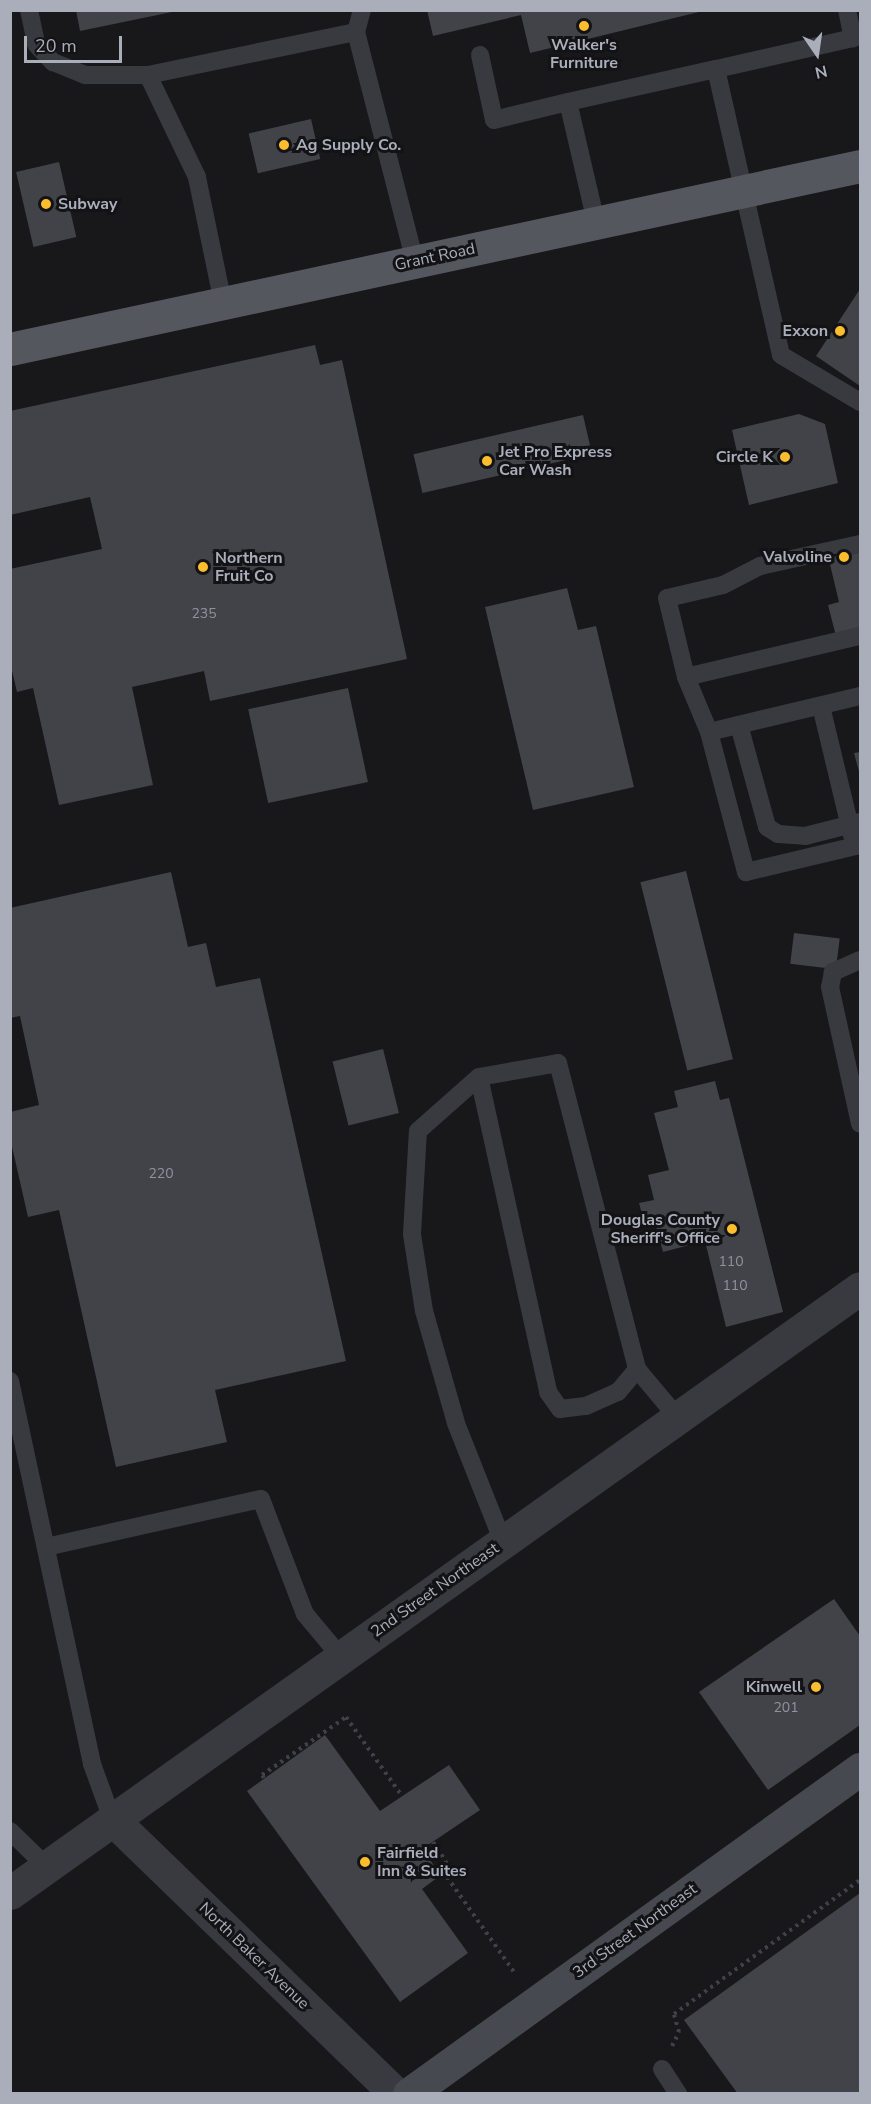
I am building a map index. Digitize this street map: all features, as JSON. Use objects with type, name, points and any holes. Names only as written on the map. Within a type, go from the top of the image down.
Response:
[{"type":"main road","name":"Grant Road","points":[[10,350],[861,166]]},
{"type":"main road","name":"3rd Street Northeast","points":[[409,2094],[861,1769]]},
{"type":"street","name":"2nd Street Northeast","points":[[10,1893],[861,1288]]},
{"type":"street","name":"North Baker Avenue","points":[[112,1819],[396,2094]]},
{"type":"lane","points":[[29,10],[36,44],[54,62],[85,75],[148,75],[356,32]]},
{"type":"lane","points":[[362,10],[356,32],[415,262]]},
{"type":"lane","points":[[480,55],[494,120],[853,38],[847,10]]},
{"type":"lane","points":[[716,69],[781,355],[861,402]]},
{"type":"lane","points":[[148,75],[196,177],[223,303]]},
{"type":"lane","points":[[568,102],[596,222]]},
{"type":"lane","points":[[821,706],[855,824],[857,846],[746,872],[709,732],[686,677],[667,598],[723,585],[760,566],[861,544]]},
{"type":"lane","points":[[686,677],[861,636]]},
{"type":"lane","points":[[709,732],[861,696]]},
{"type":"lane","points":[[739,725],[767,826],[805,836],[855,824]]},
{"type":"lane","points":[[861,960],[833,972],[831,987],[861,1124]]},
{"type":"lane","points":[[503,1542],[456,1423],[424,1311],[412,1234],[418,1131],[479,1077],[558,1063],[637,1369],[678,1418]]},
{"type":"lane","points":[[479,1077],[548,1392],[560,1409],[586,1406],[618,1392],[637,1369]]},
{"type":"lane","points":[[10,1381],[92,1764],[112,1819]]},
{"type":"lane","points":[[46,1547],[261,1499],[306,1614],[341,1656]]},
{"type":"lane","points":[[10,1832],[47,1867]]},
{"type":"lane","points":[[662,2069],[678,2094]]},
{"type":"path","points":[[264,1778],[346,1717],[402,1796]]},
{"type":"path","points":[[433,1842],[446,1861],[447,1877],[514,1972]]},
{"type":"path","points":[[662,2069],[679,2032],[675,2014],[861,1880]]},
{"type":"building","points":[[76,10],[172,10],[172,12],[80,31]]},
{"type":"building","name":"Walker's Furniture","points":[[427,10],[703,11],[530,53],[521,15],[433,36]]},
{"type":"building","name":"Ag Supply Co.","points":[[311,119],[320,159],[258,173],[249,133]]},
{"type":"building","name":"Subway","points":[[59,162],[76,237],[33,247],[16,172]]},
{"type":"building","points":[[860,289],[860,386],[816,356]]},
{"type":"building","points":[[315,345],[320,365],[342,360],[407,659],[210,701],[204,671],[132,687],[153,785],[59,805],[33,688],[17,692],[10,662],[10,569],[102,549],[90,497],[10,515],[10,411]]},
{"type":"building","name":"Circle K","points":[[799,414],[825,424],[838,483],[749,505],[732,430]]},
{"type":"building","name":"Jet Pro Express Car Wash","points":[[583,415],[592,454],[422,493],[413,454]]},
{"type":"building","points":[[860,548],[860,630],[836,636],[828,605],[839,602],[828,556]]},
{"type":"building","points":[[567,588],[578,630],[596,626],[634,787],[533,810],[485,607]]},
{"type":"building","points":[[348,688],[368,782],[268,803],[248,709]]},
{"type":"building","points":[[860,752],[860,775],[854,753]]},
{"type":"building","points":[[686,871],[733,1059],[687,1071],[640,882]]},
{"type":"building","points":[[171,872],[188,947],[206,943],[216,987],[260,978],[346,1361],[215,1390],[227,1442],[116,1467],[59,1210],[28,1217],[10,1138],[10,1112],[39,1105],[20,1016],[10,1018],[10,908]]},
{"type":"building","points":[[794,933],[840,939],[836,969],[790,964]]},
{"type":"building","points":[[383,1049],[399,1113],[349,1126],[333,1062]]},
{"type":"building","points":[[715,1081],[720,1100],[729,1098],[783,1312],[726,1327],[705,1241],[663,1252],[653,1215],[643,1218],[639,1203],[654,1200],[648,1175],[669,1170],[654,1113],[678,1107],[674,1091]]},
{"type":"building","points":[[834,1599],[860,1636],[860,1725],[768,1790],[699,1692]]},
{"type":"building","name":"Fairfield Inn & Suites","points":[[325,1735],[380,1811],[449,1765],[480,1810],[422,1849],[441,1875],[422,1889],[468,1953],[400,2002],[247,1791]]},
{"type":"building","points":[[860,1893],[860,2094],[738,2094],[684,2020]]},
{"type":"place","name":"Walker's Furniture","points":[[584,26]]},
{"type":"place","name":"Ag Supply Co.","points":[[284,145]]},
{"type":"place","name":"Subway","points":[[46,204]]},
{"type":"place","name":"Exxon","points":[[840,331]]},
{"type":"place","name":"Circle K","points":[[785,457]]},
{"type":"place","name":"Jet Pro Express Car Wash","points":[[487,461]]},
{"type":"place","name":"Valvoline","points":[[844,557]]},
{"type":"place","name":"Northern Fruit Co","points":[[203,567]]},
{"type":"place","name":"Douglas County Sheriff's Office","points":[[732,1229]]},
{"type":"place","name":"Kinwell","points":[[816,1687]]},
{"type":"place","name":"Fairfield Inn & Suites","points":[[365,1862]]}]
